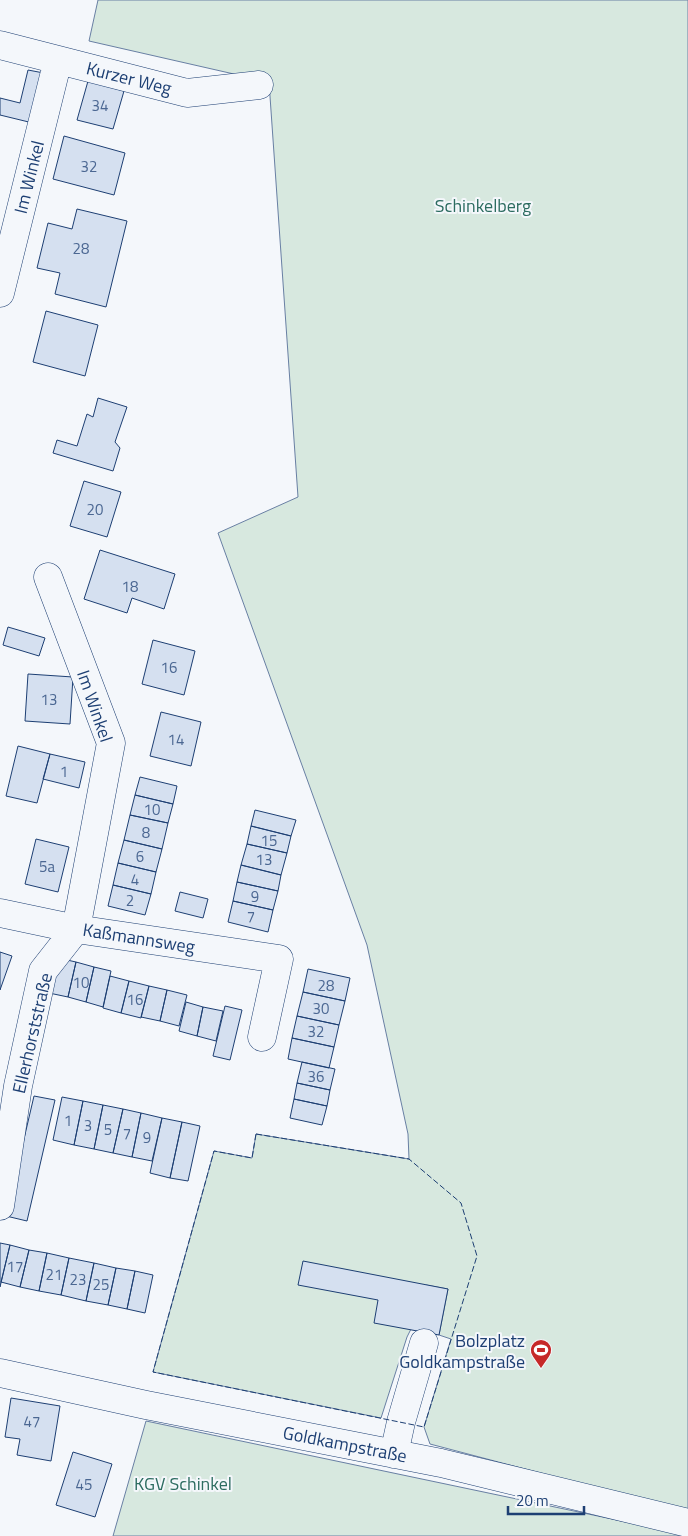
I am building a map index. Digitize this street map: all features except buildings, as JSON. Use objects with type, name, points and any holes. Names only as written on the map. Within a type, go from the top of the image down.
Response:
[{"type":"street","name":"Kurzer Weg","points":[[0,45],[187,93],[259,85]]},
{"type":"street","name":"Im Winkel","points":[[0,293],[58,60]]},
{"type":"street","name":"Im Winkel","points":[[48,577],[111,743],[76,929]]},
{"type":"street","name":"Kaßmannsweg","points":[[0,913],[76,929],[279,959],[262,1037]]},
{"type":"street","name":"Ellerhorststraße","points":[[0,1206],[18,1086],[43,971],[76,929]]},
{"type":"street","points":[[394,1454],[400,1422],[424,1343]]},
{"type":"street","name":"Goldkampstraße","points":[[0,1373],[146,1405],[441,1463],[688,1523]]},
{"type":"green space","name":"Schinkelberg","points":[[98,0],[688,0],[688,1512],[430,1444],[424,1427],[451,1339],[439,1335],[448,1289],[426,1285],[423,1305],[407,1337],[381,1418],[153,1372],[214,1151],[252,1158],[256,1134],[409,1159],[408,1134],[367,945],[218,533],[298,497],[269,82],[89,41]]},
{"type":"green space","name":"KGV Schinkel","points":[[146,1421],[688,1535],[688,1536],[113,1536]]},
{"type":"fence","points":[[256,1134],[409,1159],[461,1203],[477,1256],[424,1427],[153,1372],[214,1151],[252,1158],[256,1134]]},
{"type":"place","name":"Bolzplatz Goldkampstraße","points":[[541,1369]]}]
